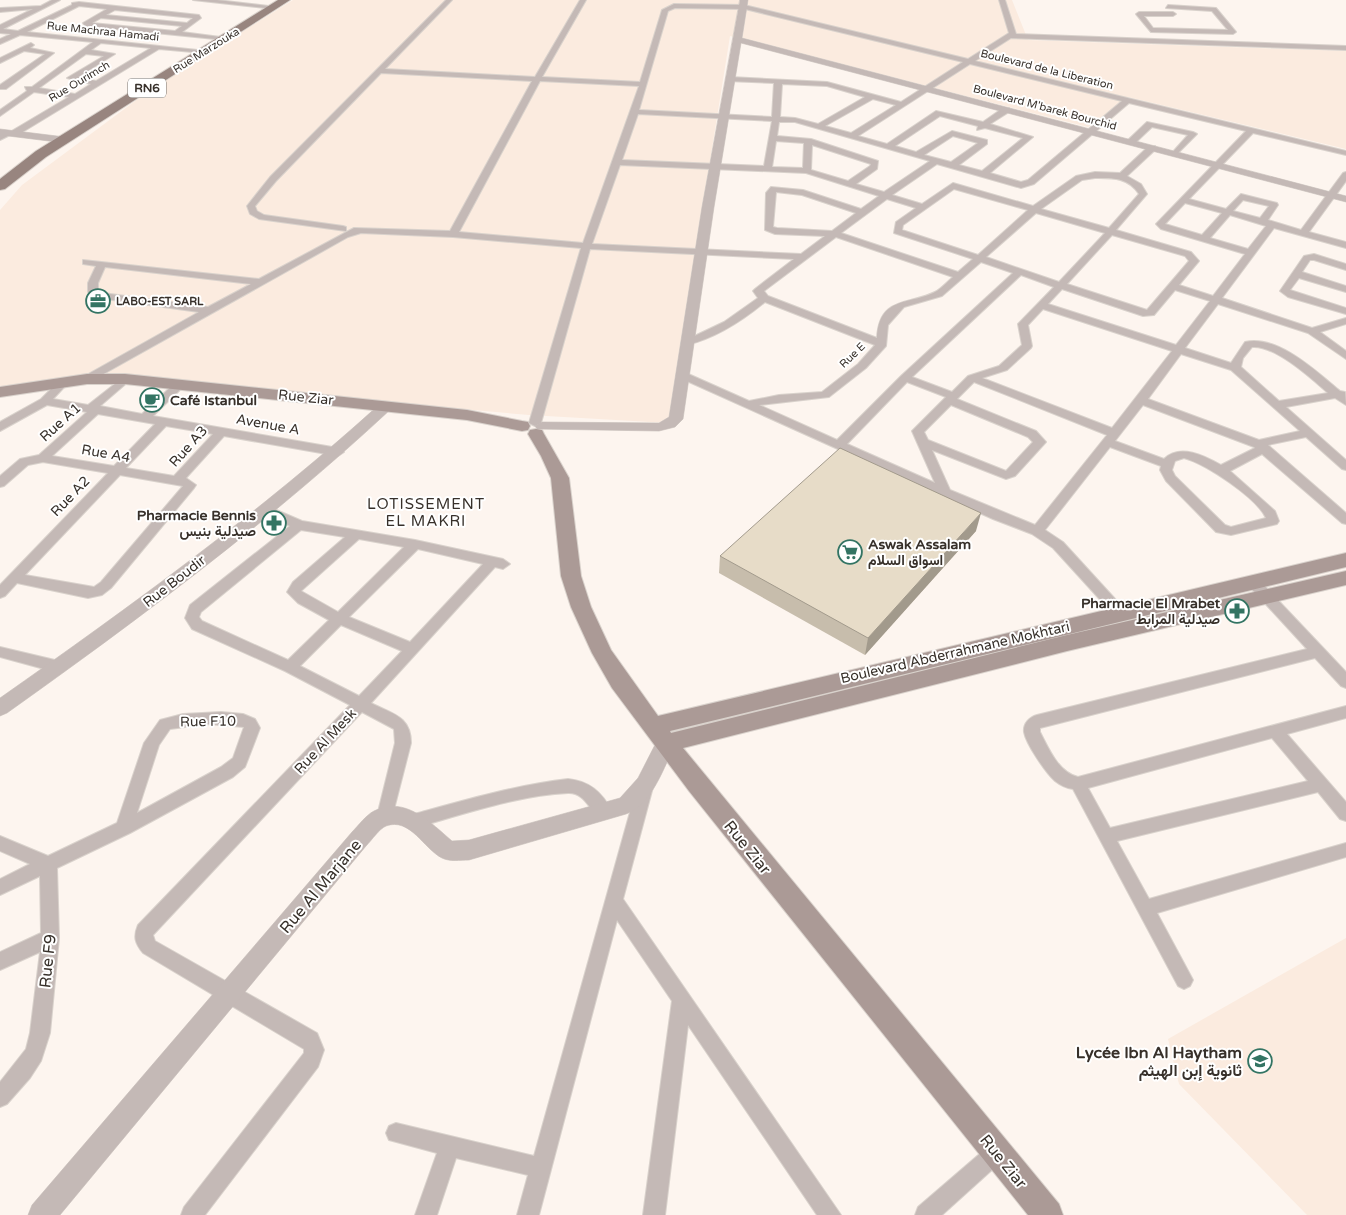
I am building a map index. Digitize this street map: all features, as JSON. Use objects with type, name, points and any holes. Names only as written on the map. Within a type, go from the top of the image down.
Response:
[{"type":"main road","name":"Rue Marzouka","points":[[3,180],[285,0]]},
{"type":"main road","name":"Rue Ziar","points":[[0,392],[87,379],[125,379],[484,417],[534,427],[560,478],[570,570],[581,607],[602,653],[620,682],[659,734],[1048,1215]]},
{"type":"main road","name":"Boulevard Abderrahmane Mokhtari","points":[[659,734],[1259,589],[1346,560]]},
{"type":"main road","name":"Boulevard Abderrahmane Mokhtari","points":[[961,660],[1120,612],[1259,589],[1346,578]]},
{"type":"street","points":[[0,29],[57,0]]},
{"type":"street","points":[[100,6],[112,0]]},
{"type":"street","points":[[450,0],[273,179],[251,206],[253,212],[262,217],[354,234],[357,230],[452,234],[586,246],[803,257]]},
{"type":"street","points":[[452,234],[536,79],[583,0]]},
{"type":"street","points":[[852,136],[1014,32],[1002,0]]},
{"type":"street","points":[[1163,0],[1194,43]]},
{"type":"street","points":[[194,1],[237,2],[274,7]]},
{"type":"street","points":[[0,42],[77,3],[198,16],[190,25],[176,34]]},
{"type":"street","points":[[380,71],[643,84],[635,112],[615,162],[586,246],[534,427],[667,425],[678,414],[682,375],[730,79],[744,5]]},
{"type":"street","name":"Boulevard de la Liberation","points":[[643,84],[667,8],[744,5],[968,62],[1346,154]]},
{"type":"street","points":[[1,12],[46,6]]},
{"type":"street","points":[[1168,7],[1214,9],[1234,31],[1139,14],[1151,30],[1179,22]]},
{"type":"street","points":[[116,8],[85,23],[88,25],[225,38]]},
{"type":"street","points":[[0,114],[85,52],[162,12]]},
{"type":"street","points":[[98,16],[190,25]]},
{"type":"street","name":"Rue Machraa Hamadi","points":[[0,29],[103,42],[204,51]]},
{"type":"street","points":[[0,61],[49,36]]},
{"type":"street","points":[[1008,36],[1346,48]]},
{"type":"street","name":"Boulevard M'barek Bourchid","points":[[738,40],[1346,199]]},
{"type":"street","name":"Rue Ourimch","points":[[5,134],[76,96],[157,47]]},
{"type":"street","points":[[1,86],[51,53],[23,49]]},
{"type":"street","points":[[85,52],[112,54],[71,78],[97,83]]},
{"type":"street","points":[[730,79],[827,84],[901,104]]},
{"type":"street","points":[[768,168],[774,138],[778,82]]},
{"type":"street","points":[[1,86],[76,96]]},
{"type":"street","points":[[820,126],[872,96]]},
{"type":"street","points":[[635,112],[793,119],[1021,185],[1028,184],[1128,100]]},
{"type":"street","points":[[0,103],[14,104]]},
{"type":"street","points":[[968,136],[1006,110]]},
{"type":"street","points":[[888,147],[937,113],[984,124],[1029,138],[984,174]]},
{"type":"street","points":[[1172,129],[1186,114]]},
{"type":"street","points":[[1131,142],[1150,124],[1193,135],[1175,154]]},
{"type":"street","points":[[1251,130],[1160,225],[1251,253]]},
{"type":"street","points":[[918,155],[950,133],[968,136],[984,143],[954,165]]},
{"type":"street","points":[[5,134],[65,140]]},
{"type":"street","points":[[774,138],[808,141],[875,163],[874,167],[850,184]]},
{"type":"street","points":[[807,171],[808,141]]},
{"type":"street","points":[[944,491],[918,431],[972,378],[1003,368],[1026,348],[1028,342],[1023,324],[1111,232],[1143,194],[1138,186],[1122,176],[1152,148]]},
{"type":"street","points":[[882,344],[764,298],[759,294],[760,289],[886,195],[937,160]]},
{"type":"street","points":[[615,162],[807,171],[923,207]]},
{"type":"street","name":"Rue E","points":[[749,404],[779,398],[825,395],[862,366],[882,344],[883,324],[900,305],[939,294],[1035,209],[1079,178],[1095,174],[1122,176]]},
{"type":"street","points":[[1303,233],[1346,175]]},
{"type":"street","points":[[954,186],[1035,209],[1193,258],[1194,261],[1150,313],[1146,313],[978,260],[897,231],[899,224],[954,186]]},
{"type":"street","points":[[863,213],[803,193],[785,189],[771,191],[769,229],[836,234],[960,276]]},
{"type":"street","points":[[1037,531],[1141,400],[1176,350],[1251,253],[1274,205],[1242,197],[1204,239]]},
{"type":"street","points":[[1184,200],[1346,244]]},
{"type":"street","points":[[87,379],[212,311],[344,232]]},
{"type":"street","points":[[1346,267],[1311,257],[1307,258],[1286,291],[1287,293],[1346,311]]},
{"type":"street","points":[[86,262],[261,282]]},
{"type":"street","points":[[102,264],[94,283],[93,292],[101,296],[212,311]]},
{"type":"street","points":[[839,445],[905,378],[1019,272]]},
{"type":"street","points":[[1297,274],[1346,289]]},
{"type":"street","points":[[1173,286],[1312,331],[1346,356]]},
{"type":"street","points":[[688,342],[716,332],[747,312],[764,298]]},
{"type":"street","points":[[1042,305],[1235,368],[1346,466]]},
{"type":"street","points":[[1312,331],[1346,321]]},
{"type":"street","points":[[1235,368],[1238,358],[1248,344],[1259,343],[1283,354],[1343,396]]},
{"type":"street","points":[[682,375],[1037,531],[1058,545],[1120,612]]},
{"type":"street","points":[[905,378],[1032,434],[1040,442],[1011,473],[1006,475],[922,442]]},
{"type":"street","points":[[972,378],[1111,437],[1167,464]]},
{"type":"street","name":"Rue A1","points":[[43,458],[125,379]]},
{"type":"street","points":[[0,426],[45,401],[64,382]]},
{"type":"street","points":[[145,418],[180,384]]},
{"type":"street","points":[[1277,406],[1343,396]]},
{"type":"street","points":[[1141,400],[1261,446],[1346,520]]},
{"type":"street","name":"Avenue A","points":[[45,401],[338,452]]},
{"type":"street","name":"Rue Boudir","points":[[0,708],[119,623],[266,509],[338,452],[386,406]]},
{"type":"street","name":"Rue A2","points":[[0,593],[163,422]]},
{"type":"street","name":"Rue A3","points":[[181,481],[222,431]]},
{"type":"street","points":[[1224,469],[1261,446],[1308,433]]},
{"type":"street","points":[[1184,454],[1195,456],[1224,469],[1271,514],[1272,521],[1231,531],[1221,529],[1170,478],[1166,470],[1167,464],[1170,459],[1184,454]]},
{"type":"street","name":"Rue A4","points":[[0,483],[24,462],[43,458],[181,481]]},
{"type":"street","points":[[15,578],[88,593],[97,592],[106,585],[186,492],[190,485],[181,481]]},
{"type":"street","points":[[266,509],[299,525],[415,544]]},
{"type":"street","points":[[299,525],[195,609],[191,616],[197,625],[290,666],[397,722],[403,732],[400,760],[385,816],[399,816],[414,821],[444,849],[460,852],[626,805],[645,786]]},
{"type":"street","points":[[356,535],[294,590],[303,599],[339,618],[412,649]]},
{"type":"street","points":[[290,666],[415,544]]},
{"type":"street","name":"Rue Al Mesk","points":[[229,994],[149,947],[143,940],[144,931],[154,918],[360,703],[498,563],[415,544]]},
{"type":"street","points":[[1259,589],[1346,682]]},
{"type":"street","points":[[0,652],[59,667]]},
{"type":"street","points":[[1318,652],[1037,721],[1032,726],[1032,733],[1057,774],[1070,783],[1078,784],[1346,712]]},
{"type":"street","name":"Rue F10","points":[[0,887],[124,828],[236,765],[252,728],[250,723],[241,720],[212,720],[165,724],[152,742],[130,803],[124,828]]},
{"type":"street","points":[[1275,731],[1346,814]]},
{"type":"street","points":[[528,1215],[615,902],[645,786],[656,759],[659,734]]},
{"type":"street","points":[[1078,784],[1184,980]]},
{"type":"street","points":[[1106,836],[1320,785]]},
{"type":"street","points":[[414,821],[547,790],[575,786],[585,789],[604,812]]},
{"type":"street","name":"Rue Al Marjane","points":[[42,1215],[359,839],[378,819],[385,816]]},
{"type":"street","points":[[0,843],[48,864]]},
{"type":"street","points":[[1145,908],[1346,850]]},
{"type":"street","name":"Rue F9","points":[[0,1097],[23,1071],[34,1054],[40,1033],[50,938],[48,864]]},
{"type":"street","points":[[615,902],[830,1215]]},
{"type":"street","points":[[0,961],[50,938]]},
{"type":"street","points":[[192,1215],[315,1052],[310,1040],[229,994]]},
{"type":"street","points":[[654,1215],[682,999]]},
{"type":"street","points":[[396,1133],[541,1168]]},
{"type":"street","points":[[426,1215],[449,1147]]},
{"type":"street","points":[[926,1215],[997,1152]]},
{"type":"shaded area","points":[[293,0],[1012,0],[1028,40],[1346,51],[1346,149],[1128,97],[1088,127],[730,36],[668,423],[529,415],[79,375],[0,388],[0,210],[22,185],[150,90]]},
{"type":"shaded area","name":"Lycée Ibn Al Haytham ثانوية إبن الهيثم","points":[[1346,938],[1346,1215],[1307,1215],[1179,1084],[1168,1039]]},
{"type":"building","name":"Aswak Assalam اسواق السلام","points":[[840,448],[981,513],[868,638],[720,556]]},
{"type":"place","name":"LABO-EST SARL","points":[[98,301]]},
{"type":"place","name":"Café Istanbul","points":[[152,400]]},
{"type":"place","name":"Pharmacie Bennis صيدلية بنيس","points":[[274,523]]},
{"type":"place","name":"Aswak Assalam اسواق السلام","points":[[850,552]]},
{"type":"place","name":"Pharmacie El Mrabet صيدلية المرابط","points":[[1237,611]]},
{"type":"place","name":"Lycée Ibn Al Haytham ثانوية إبن الهيثم","points":[[1260,1061]]},
{"type":"district","name":"LOTISSEMENT EL MAKRI","points":[[426,512]]}]
